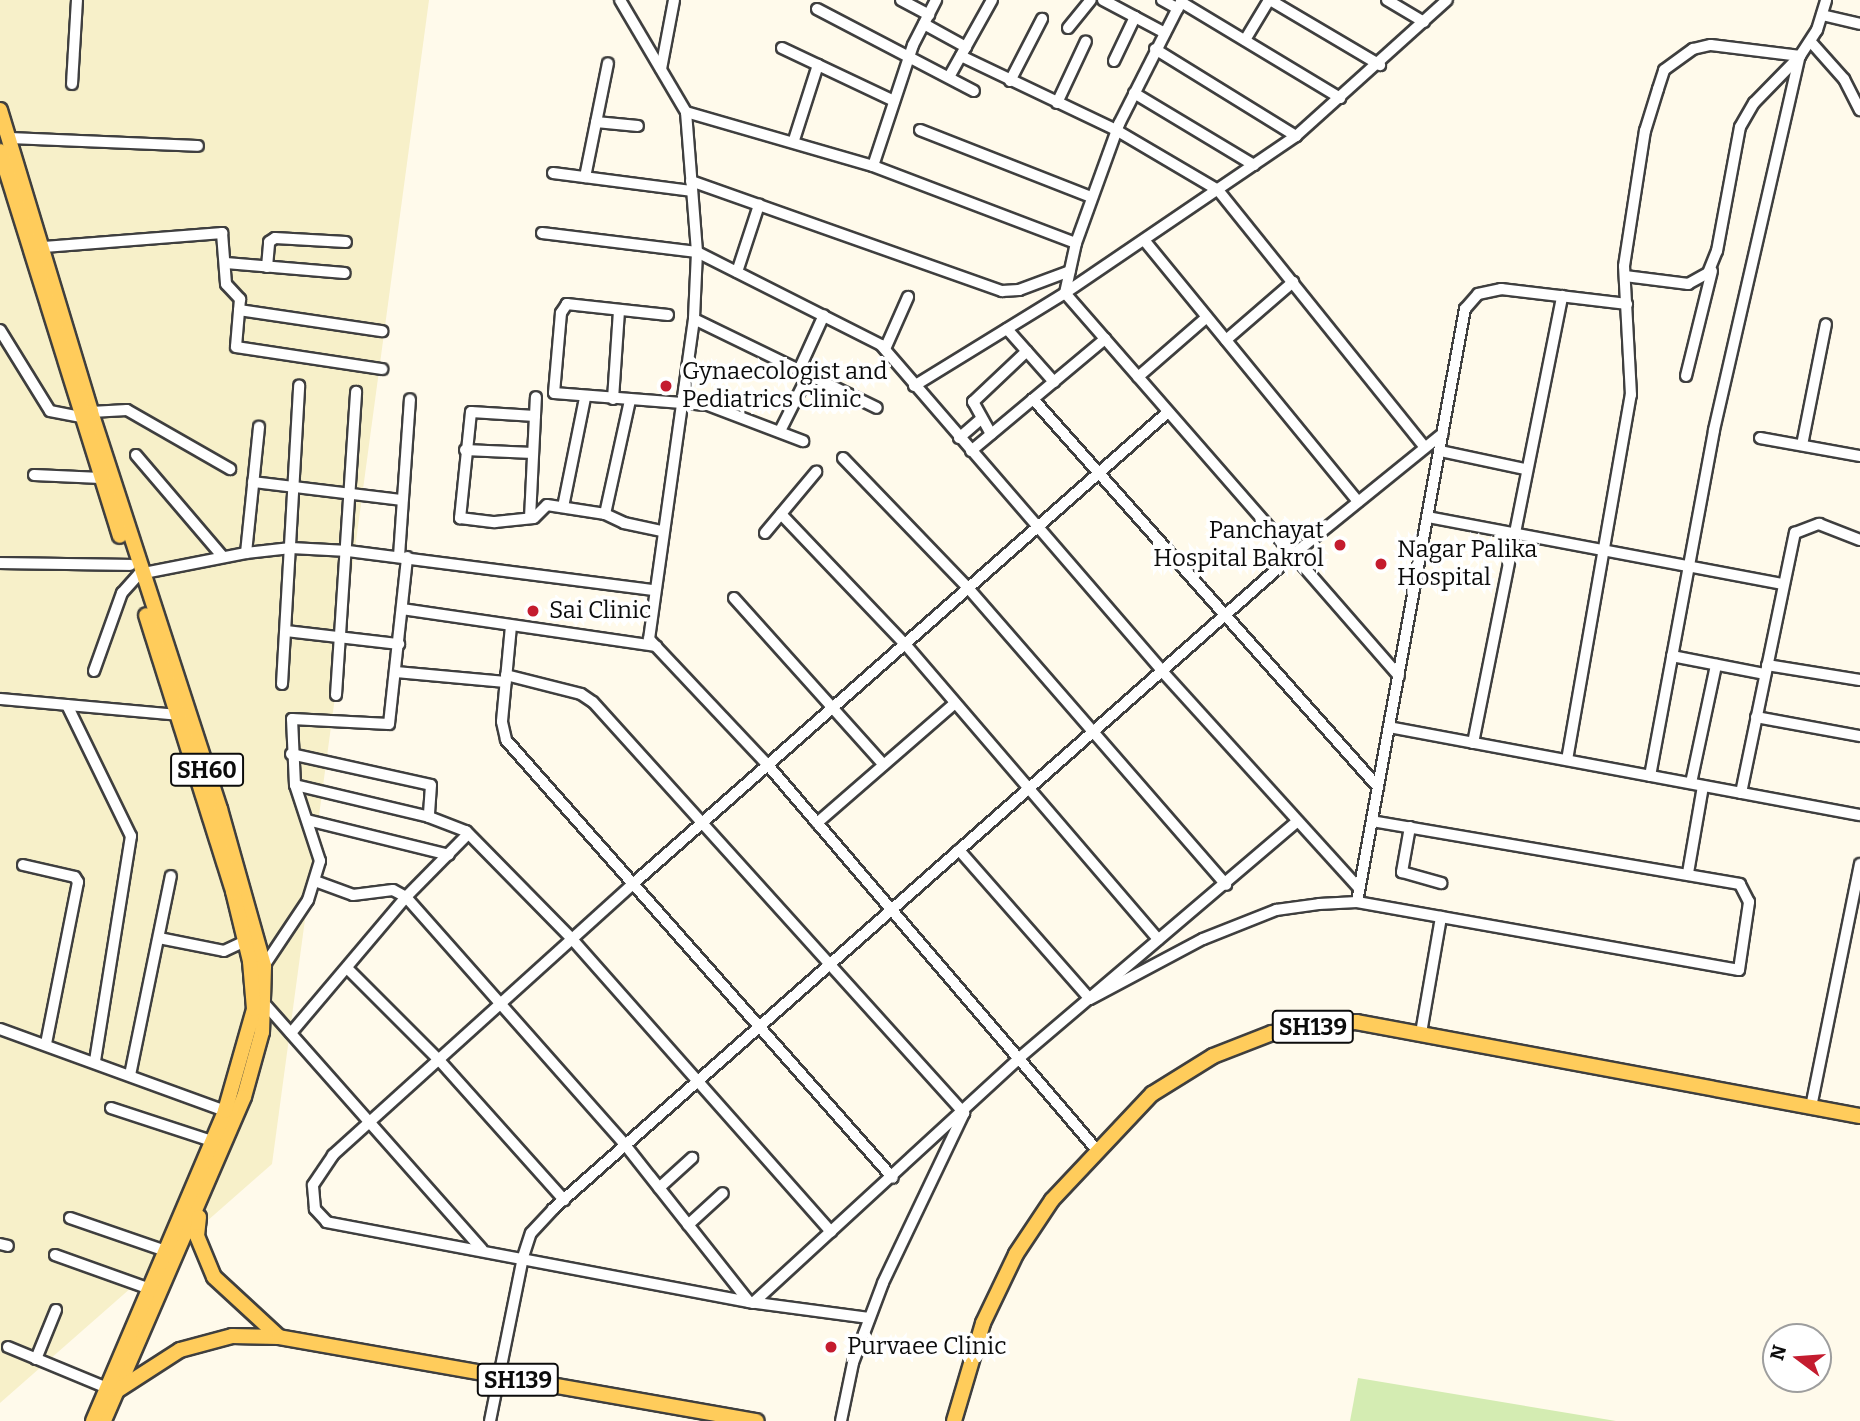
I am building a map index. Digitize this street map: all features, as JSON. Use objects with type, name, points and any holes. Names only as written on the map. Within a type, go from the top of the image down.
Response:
[{"type":"main road","name":"SH60","points":[[0,110],[44,247],[101,478],[220,809],[264,966],[262,1032],[194,1202],[112,1389],[93,1421]]},
{"type":"main road","name":"SH60","points":[[0,151],[86,414],[245,941],[254,1009],[231,1113],[212,1141],[194,1202],[166,1251],[150,1289],[112,1389],[104,1421]]},
{"type":"main road","name":"SH139","points":[[957,1418],[983,1323],[1016,1254],[1052,1199],[1096,1149],[1152,1094],[1213,1056],[1272,1033],[1356,1022],[1860,1116]]},
{"type":"main road","points":[[194,1202],[197,1236],[214,1277],[279,1337]]},
{"type":"main road","name":"SH139","points":[[112,1389],[180,1350],[232,1336],[279,1337],[757,1421]]},
{"type":"street","points":[[72,84],[77,0]]},
{"type":"street","points":[[620,0],[686,112],[697,252],[694,319],[647,634],[766,763],[1096,1149]]},
{"type":"street","points":[[661,69],[674,0]]},
{"type":"street","points":[[901,0],[927,19],[963,52],[1010,81],[1116,130],[1218,190],[1425,447]]},
{"type":"street","points":[[873,166],[910,55],[936,0]]},
{"type":"street","points":[[949,77],[992,0]]},
{"type":"street","points":[[1068,28],[1091,0]]},
{"type":"street","points":[[1103,0],[1115,3],[1165,33]]},
{"type":"street","points":[[1162,0],[1180,4],[1340,98]]},
{"type":"street","points":[[1245,40],[1270,0],[1380,65]]},
{"type":"street","points":[[1387,0],[1424,22]]},
{"type":"street","points":[[915,386],[1065,293],[1296,136],[1380,65],[1447,0]]},
{"type":"street","points":[[1686,376],[1717,251],[1740,127],[1754,103],[1811,42],[1826,0]]},
{"type":"street","points":[[1065,293],[1076,243],[1116,130],[1180,4]]},
{"type":"street","points":[[817,9],[910,55],[974,91]]},
{"type":"street","points":[[1822,15],[1860,24]]},
{"type":"street","points":[[1114,61],[1135,17]]},
{"type":"street","points":[[1010,81],[1042,19]]},
{"type":"street","points":[[1057,103],[1086,41]]},
{"type":"street","points":[[1811,42],[1844,79],[1860,110]]},
{"type":"street","points":[[1567,760],[1632,395],[1625,276],[1645,131],[1664,70],[1693,49],[1711,45],[1800,56]]},
{"type":"street","points":[[782,48],[894,101]]},
{"type":"street","points":[[1155,49],[1296,136]]},
{"type":"street","points":[[1650,776],[1714,429],[1800,56]]},
{"type":"street","points":[[585,177],[608,63]]},
{"type":"street","points":[[793,140],[818,65]]},
{"type":"street","points":[[1134,93],[1254,165]]},
{"type":"street","points":[[686,112],[793,140],[873,166],[1076,243]]},
{"type":"street","points":[[596,121],[638,126]]},
{"type":"street","points":[[920,130],[1091,197]]},
{"type":"street","points":[[9,138],[198,146]]},
{"type":"street","points":[[553,173],[691,186],[759,205],[1002,291],[1020,290],[1070,271]]},
{"type":"street","points":[[737,272],[759,205]]},
{"type":"street","points":[[44,247],[222,233],[226,284],[238,296],[235,344],[239,349],[382,369]]},
{"type":"street","points":[[542,233],[697,252],[824,315],[885,349],[1162,671],[1359,888]]},
{"type":"street","points":[[267,267],[269,242],[275,238],[346,242]]},
{"type":"street","points":[[1144,240],[1358,501]]},
{"type":"street","points":[[1625,276],[1688,284],[1700,282],[1717,251]]},
{"type":"street","points":[[226,263],[345,273]]},
{"type":"street","points":[[1226,340],[1293,282]]},
{"type":"street","points":[[1357,902],[1442,434],[1470,299],[1501,289],[1627,304]]},
{"type":"street","points":[[1065,293],[1399,676]]},
{"type":"street","points":[[1473,743],[1512,532],[1562,296]]},
{"type":"street","points":[[885,349],[908,297]]},
{"type":"street","points":[[668,315],[567,303],[563,307],[553,389],[559,396],[682,404],[727,410],[803,441]]},
{"type":"street","points":[[239,310],[382,331]]},
{"type":"street","points":[[613,399],[619,310]]},
{"type":"street","points":[[780,431],[824,315]]},
{"type":"street","points":[[1138,377],[1207,317]]},
{"type":"street","points":[[694,319],[877,408]]},
{"type":"street","points":[[1802,445],[1826,324]]},
{"type":"street","points":[[1007,329],[1054,382]]},
{"type":"street","points":[[0,330],[50,411],[86,414],[127,410],[230,469]]},
{"type":"street","points":[[971,451],[1105,339]]},
{"type":"street","points":[[991,434],[974,408],[977,395],[1027,351]]},
{"type":"street","points":[[282,684],[299,385]]},
{"type":"street","points":[[336,695],[356,393]]},
{"type":"street","points":[[530,518],[536,397]]},
{"type":"street","points":[[563,507],[586,398]]},
{"type":"street","points":[[264,966],[309,900],[320,861],[295,785],[291,754],[295,717],[390,724],[402,609],[402,500],[410,399]]},
{"type":"street","points":[[605,514],[630,400]]},
{"type":"street","points":[[1033,400],[1227,613],[1378,787]]},
{"type":"street","points":[[535,416],[471,412],[460,518],[495,522],[530,518],[542,505],[605,514],[624,523],[663,531]]},
{"type":"street","points":[[869,1318],[751,1302],[482,1249],[327,1222],[315,1209],[313,1185],[333,1155],[766,763],[1038,529],[1168,412]]},
{"type":"street","points":[[959,438],[981,419]]},
{"type":"street","points":[[246,553],[259,427]]},
{"type":"street","points":[[490,1421],[523,1257],[531,1233],[564,1200],[1294,554],[1442,434]]},
{"type":"street","points":[[1760,438],[1860,454]]},
{"type":"street","points":[[465,450],[533,453]]},
{"type":"street","points":[[1440,451],[1525,468]]},
{"type":"street","points":[[136,455],[223,557]]},
{"type":"street","points":[[843,457],[968,589],[1226,885]]},
{"type":"street","points":[[765,533],[816,472]]},
{"type":"street","points":[[34,475],[101,478]]},
{"type":"street","points":[[253,482],[402,500]]},
{"type":"street","points":[[780,514],[905,644],[1158,939]]},
{"type":"street","points":[[1428,517],[1689,563],[1782,584]]},
{"type":"street","points":[[1741,793],[1791,542],[1801,528],[1819,524],[1860,540]]},
{"type":"street","points":[[0,563],[135,572],[291,548],[403,556],[653,590]]},
{"type":"street","points":[[94,671],[122,593],[135,572]]},
{"type":"street","points":[[734,598],[884,765]]},
{"type":"street","points":[[402,609],[656,646]]},
{"type":"street","points":[[511,626],[502,722],[506,740],[635,882],[893,1178]]},
{"type":"street","points":[[286,631],[399,644]]},
{"type":"street","points":[[1672,656],[1716,664],[1860,680]]},
{"type":"street","points":[[1691,783],[1716,664]]},
{"type":"street","points":[[396,672],[506,679],[587,698],[831,963],[964,1113]]},
{"type":"street","points":[[0,699],[178,715]]},
{"type":"street","points":[[817,822],[955,703]]},
{"type":"street","points":[[67,705],[131,836],[95,1062]]},
{"type":"street","points":[[1756,717],[1860,736]]},
{"type":"street","points":[[1389,727],[1860,815]]},
{"type":"street","points":[[291,754],[431,786],[429,817]]},
{"type":"street","points":[[295,785],[429,817],[463,829],[572,939],[831,1232]]},
{"type":"street","points":[[1688,873],[1703,786]]},
{"type":"street","points":[[307,820],[449,855]]},
{"type":"street","points":[[751,1302],[893,1178],[1018,1059],[1158,939],[1226,885],[1298,821]]},
{"type":"street","points":[[1090,999],[1203,939],[1276,910],[1357,902],[1739,970],[1749,901],[1747,892],[1733,882],[1372,821]]},
{"type":"street","points":[[1410,827],[1402,872],[1441,883]]},
{"type":"street","points":[[291,1033],[348,969],[406,897],[467,835]]},
{"type":"street","points":[[959,850],[1090,999]]},
{"type":"street","points":[[1811,1107],[1860,864]]},
{"type":"street","points":[[23,865],[75,877],[78,882],[46,1044]]},
{"type":"street","points":[[130,1075],[171,876]]},
{"type":"street","points":[[315,881],[353,895],[390,890],[406,897],[626,1146],[751,1302]]},
{"type":"street","points":[[1421,1033],[1441,917]]},
{"type":"street","points":[[159,938],[225,951],[245,941]]},
{"type":"street","points":[[348,969],[439,1060],[564,1200]]},
{"type":"street","points":[[264,1003],[482,1249]]},
{"type":"street","points":[[0,1029],[231,1113]]},
{"type":"street","points":[[111,1108],[212,1141]]},
{"type":"street","points":[[841,1421],[852,1363],[869,1318],[908,1225],[964,1113]]},
{"type":"street","points":[[659,1188],[692,1158]]},
{"type":"street","points":[[688,1225],[723,1193]]},
{"type":"street","points":[[70,1218],[166,1251]]},
{"type":"street","points":[[55,1255],[150,1289]]},
{"type":"street","points":[[36,1359],[56,1310]]},
{"type":"street","points":[[8,1347],[112,1389]]},
{"type":"shaded area","points":[[0,0],[429,0],[272,1164],[0,1403]]},
{"type":"green space","points":[[1358,1378],[1616,1421],[1350,1421]]},
{"type":"place","name":"Gynaecologist and Pediatrics Clinic","points":[[666,386]]},
{"type":"place","name":"Panchayat Hospital Bakrol","points":[[1340,545]]},
{"type":"place","name":"Nagar Palika Hospital","points":[[1381,564]]},
{"type":"place","name":"Sai Clinic","points":[[533,611]]},
{"type":"place","name":"Purvaee Clinic","points":[[831,1347]]}]
